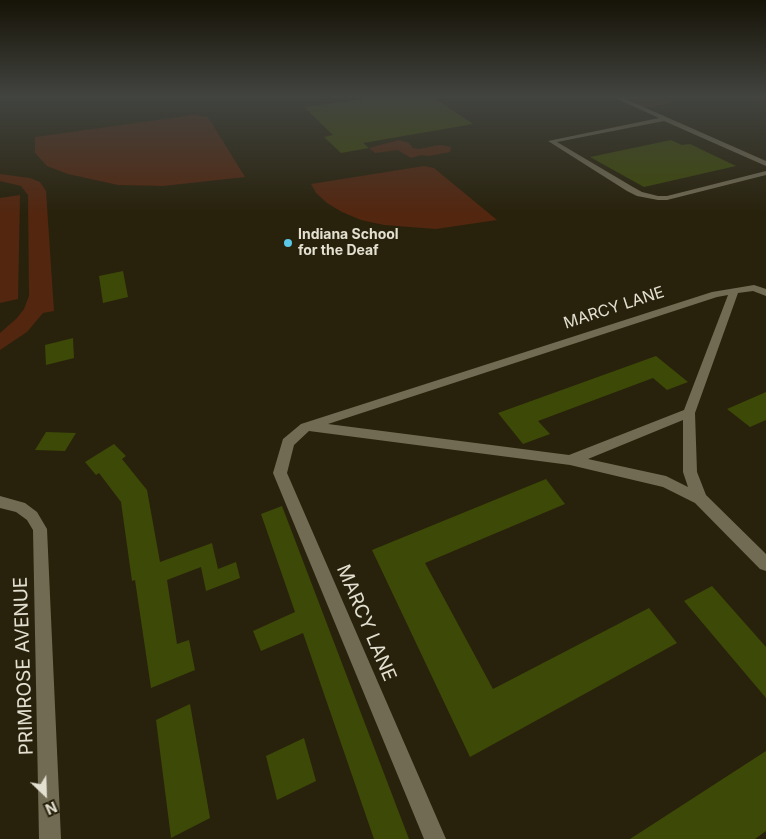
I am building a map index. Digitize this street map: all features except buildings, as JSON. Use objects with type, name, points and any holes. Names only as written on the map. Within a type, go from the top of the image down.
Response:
[{"type":"street","points":[[576,136],[551,141],[630,189],[640,194],[658,198],[668,198],[766,173]]},
{"type":"street","points":[[703,136],[766,164]]},
{"type":"street","name":"MARCY LANE","points":[[435,839],[280,473],[288,443],[305,426],[715,294],[754,288],[766,293]]},
{"type":"street","points":[[700,499],[690,472],[689,413],[734,291]]},
{"type":"street","points":[[570,460],[689,413]]},
{"type":"street","points":[[305,426],[570,460],[666,482],[700,499],[766,564]]},
{"type":"street","name":"PRIMROSE AVENUE","points":[[6,503],[20,507],[32,516],[40,529],[50,839]]},
{"type":"shaded area","points":[[220,136],[245,177],[163,186],[118,185],[68,174],[47,166],[35,153],[35,137]]},
{"type":"shaded area","points":[[399,140],[409,143],[413,148],[419,149],[440,145],[451,147],[450,152],[411,158],[398,150],[375,153],[369,148]]},
{"type":"shaded area","points":[[424,166],[434,168],[497,220],[436,229],[384,225],[361,220],[342,212],[327,203],[316,193],[311,184]]},
{"type":"shaded area","points":[[0,174],[30,178],[40,182],[46,191],[54,311],[43,313],[27,332],[0,350],[0,333],[17,318],[24,309],[29,296],[28,195],[21,186],[0,181]]},
{"type":"shaded area","points":[[20,195],[18,299],[0,303],[0,198]]},
{"type":"place","name":"Indiana School for the Deaf","points":[[288,243]]}]
